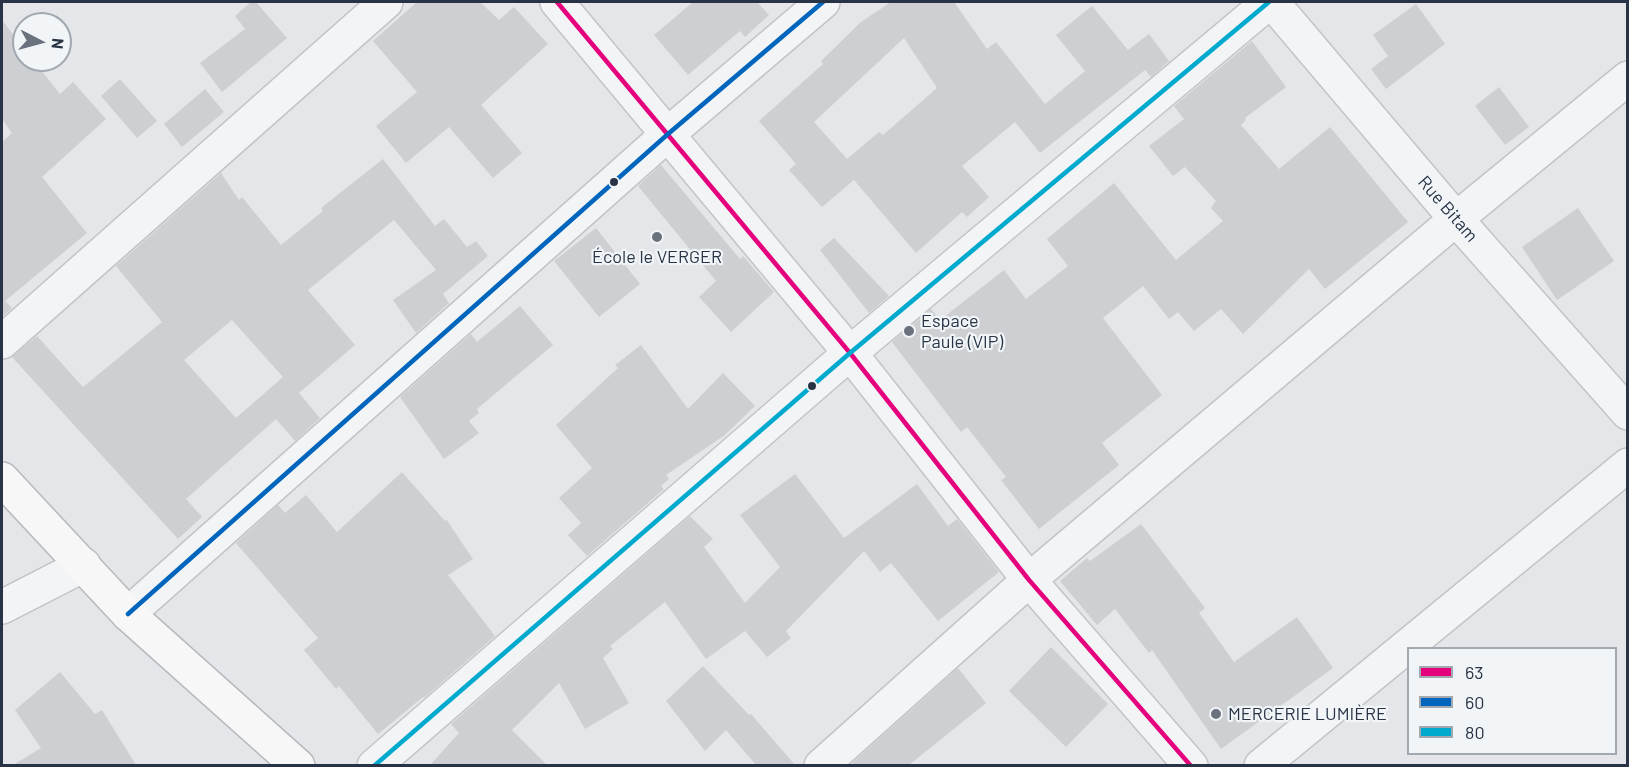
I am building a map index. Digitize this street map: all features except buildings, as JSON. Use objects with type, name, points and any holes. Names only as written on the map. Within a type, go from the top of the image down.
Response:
[{"type":"highway","points":[[2,479],[128,614],[298,765]]},
{"type":"street","points":[[2,342],[386,2]]},
{"type":"street","points":[[557,2],[850,354],[1029,580],[1191,765]]},
{"type":"street","points":[[128,614],[668,134],[823,2]]},
{"type":"street","points":[[374,765],[850,354],[1270,2]]},
{"type":"street","name":"Rue Bitam","points":[[1270,2],[1456,219],[1628,413]]},
{"type":"street","points":[[821,765],[1029,580],[1456,219],[1628,78]]},
{"type":"street","points":[[1261,765],[1628,465]]},
{"type":"street","points":[[2,608],[84,565]]},
{"type":"transit line","name":"63","points":[[557,2],[850,353],[1029,580],[1191,766]]},
{"type":"transit line","name":"60","points":[[128,614],[668,134],[823,2]]},
{"type":"transit line","name":"80","points":[[374,766],[850,353],[1269,2]]},
{"type":"place","name":"École le VERGER","points":[[657,237]]},
{"type":"place","name":"Espace Paule (VIP)","points":[[909,331]]},
{"type":"place","name":"MERCERIE LUMIÈRE","points":[[1216,714]]}]
